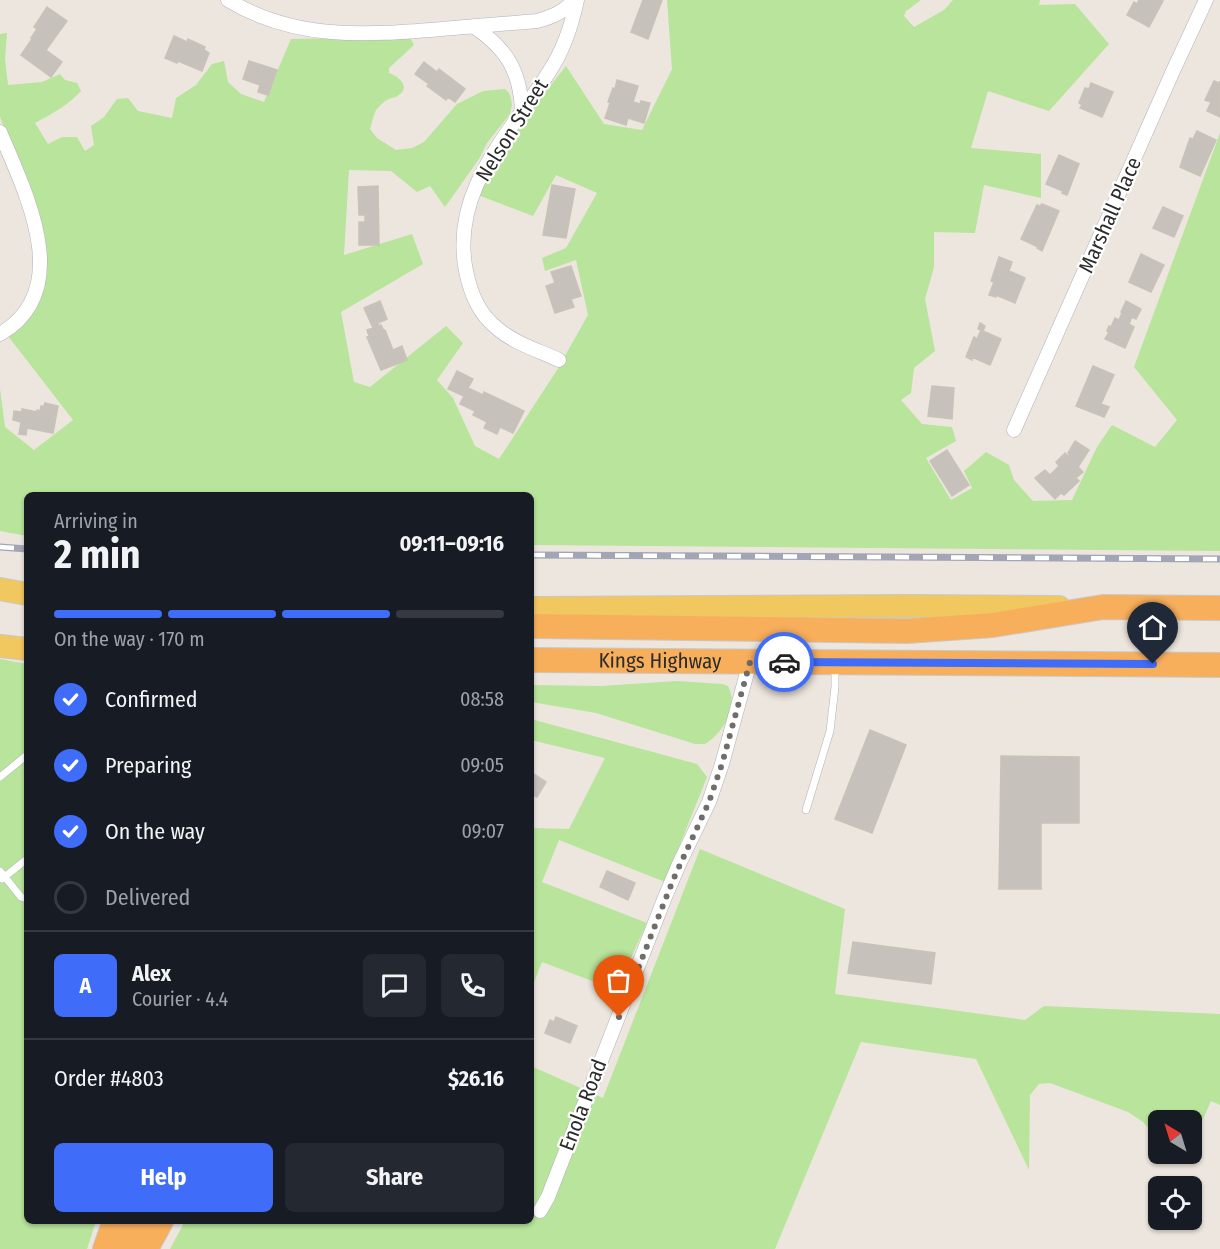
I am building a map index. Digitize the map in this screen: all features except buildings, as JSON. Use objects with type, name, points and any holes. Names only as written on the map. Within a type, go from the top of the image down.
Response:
[{"type":"highway","points":[[534,626],[907,631],[993,625],[1103,607],[1220,608]]},
{"type":"highway","name":"Kings Highway","points":[[534,660],[1220,664]]},
{"type":"highway","points":[[105,1249],[115,1224]]},
{"type":"highway","points":[[126,1249],[140,1224]]},
{"type":"highway","points":[[146,1249],[159,1224]]},
{"type":"main road","points":[[0,590],[24,594]]},
{"type":"main road","points":[[534,608],[1103,607]]},
{"type":"main road","points":[[0,646],[24,649]]},
{"type":"street","points":[[228,0],[260,17],[289,26],[319,32],[350,34],[537,21],[552,17],[576,0]]},
{"type":"street","name":"Nelson Street","points":[[559,360],[508,336],[487,319],[470,290],[464,259],[463,237],[469,204],[482,174],[498,145],[550,71],[569,29],[576,0]]},
{"type":"street","name":"Marshall Place","points":[[1014,430],[1206,0]]},
{"type":"street","points":[[473,26],[489,36],[510,61],[517,78],[522,110]]},
{"type":"street","points":[[0,132],[24,190],[38,233],[40,254],[36,293],[20,320],[0,334]]},
{"type":"street","name":"Enola Road","points":[[540,1211],[548,1197],[665,897],[709,802],[750,662]]},
{"type":"lane","points":[[806,810],[830,731],[835,663]]},
{"type":"lane","points":[[0,777],[24,757]]},
{"type":"lane","points":[[2,879],[24,861]]},
{"type":"lane","points":[[0,871],[2,879],[24,898]]},
{"type":"green space","points":[[667,0],[921,0],[906,11],[904,16],[914,27],[944,10],[953,0],[1040,0],[1039,5],[1075,4],[1109,44],[1049,111],[988,91],[971,148],[1041,154],[1041,198],[984,185],[975,233],[934,232],[934,267],[925,299],[935,351],[914,368],[911,393],[901,400],[922,424],[952,427],[956,441],[926,458],[951,500],[972,488],[964,471],[986,452],[1009,465],[1014,480],[1033,501],[1072,500],[1097,447],[1112,425],[1155,447],[1177,420],[1134,367],[1220,133],[1220,551],[534,545],[534,492],[24,492],[24,535],[0,531],[0,389],[5,427],[34,450],[73,420],[8,336],[41,299],[45,236],[0,117],[0,34],[7,33],[5,59],[8,85],[42,82],[60,74],[65,80],[77,83],[81,91],[76,96],[60,109],[35,123],[48,144],[62,137],[77,137],[85,151],[94,145],[91,126],[104,117],[117,99],[128,98],[138,111],[172,118],[176,98],[196,85],[212,64],[224,61],[228,82],[241,94],[264,102],[291,39],[410,37],[414,45],[389,68],[389,73],[403,83],[403,90],[401,94],[389,99],[376,110],[370,129],[377,138],[396,150],[412,148],[424,142],[457,104],[483,91],[505,89],[511,99],[510,114],[487,143],[479,159],[445,207],[430,186],[417,192],[391,171],[349,170],[344,255],[412,234],[423,264],[341,312],[354,382],[370,387],[446,326],[463,343],[437,380],[453,398],[475,446],[499,459],[557,370],[588,315],[576,260],[545,271],[542,258],[566,248],[597,193],[556,175],[533,216],[478,195],[510,136],[566,66],[604,124],[642,130],[672,69]]},
{"type":"green space","points":[[0,659],[24,663],[24,1224],[95,1224],[87,1249],[0,1249]]},
{"type":"green space","points":[[677,681],[722,684],[728,686],[732,702],[723,726],[705,744],[695,744],[596,713],[534,703],[534,685],[601,686]]},
{"type":"green space","points":[[534,720],[697,764],[707,777],[665,882],[559,840],[542,882],[647,923],[616,990],[542,962],[534,982],[534,828],[569,829],[605,758],[534,741]]},
{"type":"green space","points":[[700,849],[845,909],[835,994],[1025,1020],[1044,1006],[1220,1014],[1220,1105],[1211,1101],[1202,1122],[1202,1110],[1148,1110],[1148,1128],[1128,1112],[1050,1083],[1039,1084],[1030,1095],[1029,1170],[976,1059],[861,1042],[775,1249],[170,1249],[183,1224],[534,1224],[534,1067],[603,1098]]},
{"type":"railway","points":[[0,547],[24,549]]},
{"type":"railway","points":[[534,555],[1220,559]]},
{"type":"way so far","points":[[619,1017],[680,862],[709,802],[750,662],[784,662]]},
{"type":"route","points":[[784,662],[1153,664]]}]
